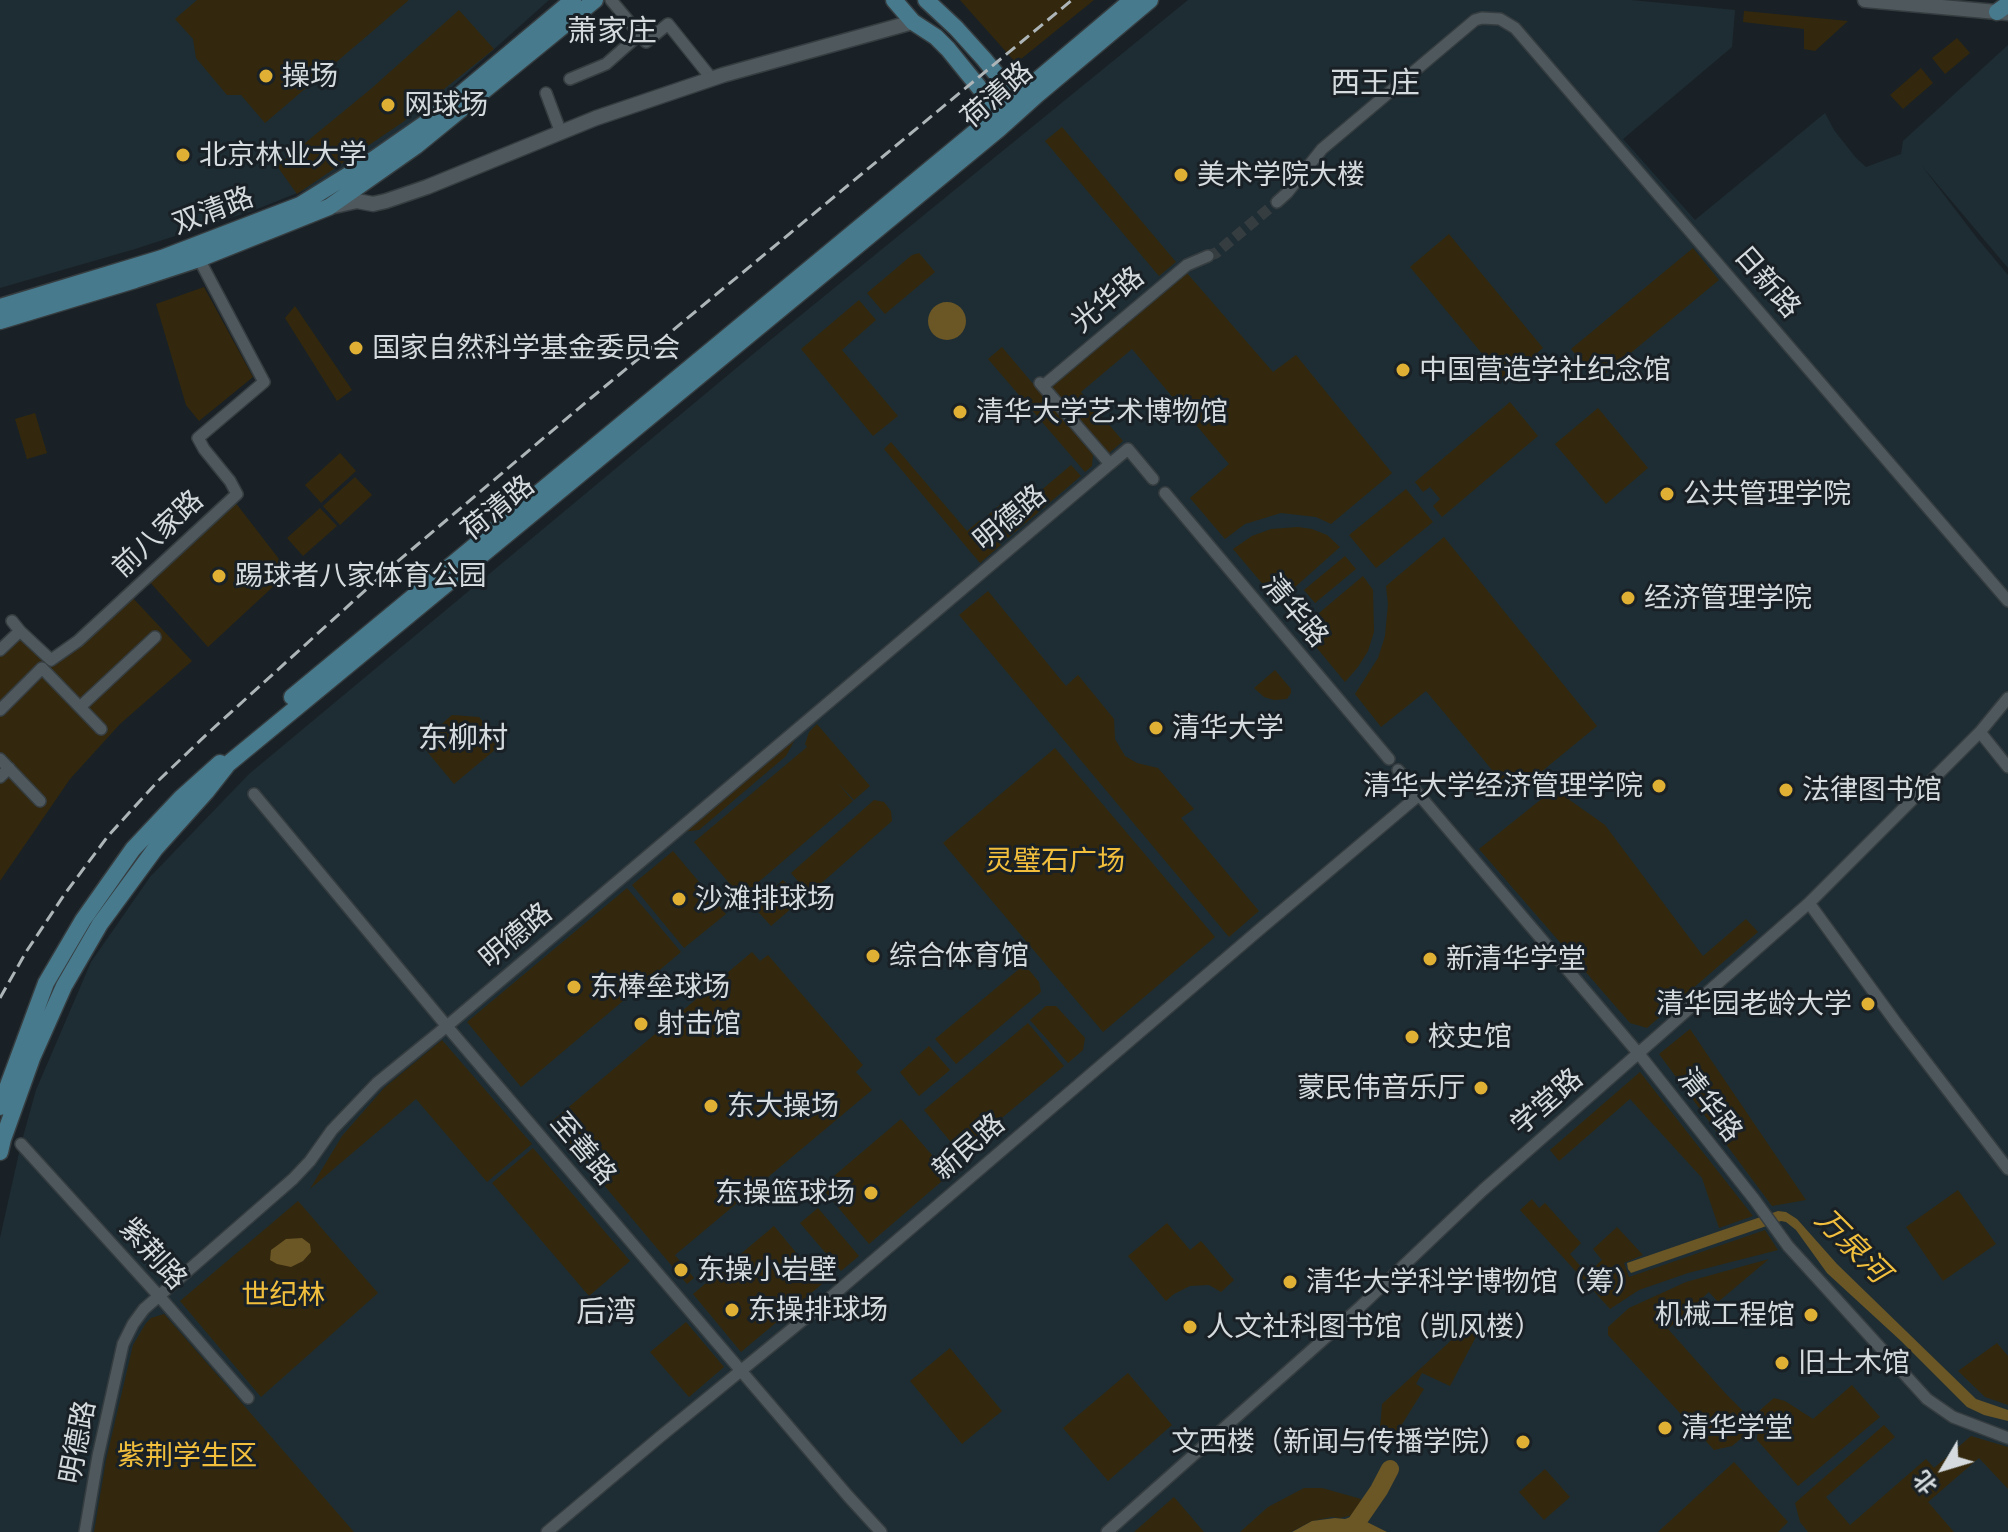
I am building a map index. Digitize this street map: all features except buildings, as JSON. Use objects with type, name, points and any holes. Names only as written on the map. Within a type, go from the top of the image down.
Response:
[{"type":"main road","name":"双清路","points":[[0,307],[162,258],[300,205],[430,120],[573,0]]},
{"type":"main road","name":"双清路","points":[[0,321],[199,259],[329,207],[426,138],[595,0]]},
{"type":"main road","points":[[894,0],[913,22],[936,37],[1010,108]]},
{"type":"main road","points":[[926,0],[956,28],[1001,81],[1010,108]]},
{"type":"main road","points":[[1001,81],[1011,84],[1019,82],[1117,0]]},
{"type":"main road","name":"荷清路","points":[[1,1143],[32,1058],[64,986],[100,924],[155,849],[228,764],[999,129],[1010,108],[1132,0]]},
{"type":"main road","name":"荷清路","points":[[0,1107],[46,983],[83,920],[133,849],[181,798],[224,759],[227,751],[1010,108],[1150,0]]},
{"type":"main road","points":[[1,1143],[21,1144]]},
{"type":"street","points":[[611,0],[646,42],[668,24],[712,79]]},
{"type":"street","points":[[1865,0],[1997,8]]},
{"type":"street","name":"日新路","points":[[1277,202],[1322,149],[1475,20],[1500,19],[1515,28],[2008,601]]},
{"type":"street","name":"双清路","points":[[329,207],[357,201],[373,204],[386,201],[596,118],[712,79],[913,22]]},
{"type":"street","points":[[570,79],[606,64],[640,34]]},
{"type":"street","points":[[546,93],[561,133]]},
{"type":"street","name":"光华路","points":[[1110,464],[1041,385],[1187,265],[1208,256]]},
{"type":"street","name":"前八家路","points":[[20,631],[51,660],[78,641],[237,494],[198,438],[264,382],[199,259]]},
{"type":"street","points":[[1110,464],[1128,449],[1153,479]]},
{"type":"street","name":"明德路","points":[[85,1532],[123,1344],[144,1309],[293,1179],[332,1130],[377,1083],[1110,464]]},
{"type":"street","name":"清华路","points":[[1165,493],[1389,759]]},
{"type":"street","points":[[0,650],[20,631],[12,621]]},
{"type":"street","points":[[80,707],[155,637]]},
{"type":"street","points":[[0,710],[42,668],[101,729]]},
{"type":"street","name":"学堂路","points":[[1107,1532],[1360,1307],[1483,1190],[1809,903],[1980,732],[2008,698]]},
{"type":"street","points":[[1980,732],[2008,767]]},
{"type":"street","points":[[0,759],[5,773],[40,801]]},
{"type":"street","name":"清华路","points":[[1398,770],[1639,1054],[1783,1239],[1927,1399],[1953,1417],[2008,1438]]},
{"type":"street","name":"至善路","points":[[254,794],[447,1026],[881,1532]]},
{"type":"street","name":"新民路","points":[[547,1532],[825,1302],[1419,795]]},
{"type":"street","points":[[1809,903],[2008,1169]]},
{"type":"street","name":"紫荆路","points":[[21,1144],[248,1398]]},
{"type":"shaded area","name":"北京林业大学","points":[[0,0],[549,0],[407,127],[325,182],[252,211],[0,288]]},
{"type":"shaded area","name":"清华大学","points":[[1188,0],[1631,0],[1735,10],[1732,47],[1623,139],[1695,220],[1825,113],[1834,130],[1866,167],[1901,154],[1903,141],[2008,45],[2008,268],[1922,166],[2008,275],[2008,1532],[0,1532],[0,1238],[21,1144],[36,1090],[91,962],[150,877],[249,774],[752,355]]},
{"type":"shaded area","points":[[947,302],[960,308],[966,321],[960,334],[947,340],[934,334],[928,321],[934,308]]},
{"type":"shaded area","points":[[1778,1211],[1797,1219],[1837,1264],[1976,1399],[2008,1410],[2008,1421],[1967,1407],[1827,1273],[1796,1230],[1786,1222],[1781,1221],[1631,1273],[1628,1269],[1627,1263]]},
{"type":"shaded area","points":[[302,1238],[310,1244],[311,1252],[303,1261],[291,1267],[270,1260],[271,1250],[286,1239]]},
{"type":"shaded area","points":[[1366,1502],[1372,1507],[1367,1522],[1387,1532],[1292,1532],[1312,1521],[1353,1516]]},
{"type":"green space","name":"操场","points":[[197,0],[409,0],[265,123],[241,95],[227,95],[196,58],[193,39],[175,19]]},
{"type":"green space","points":[[960,0],[1094,0],[1016,63]]},
{"type":"green space","name":"网球场","points":[[459,10],[494,49],[403,122],[297,194],[277,166],[372,88]]},
{"type":"green space","points":[[1744,11],[1848,21],[1815,51],[1804,49],[1804,29],[1743,22]]},
{"type":"green space","points":[[1957,38],[1970,53],[1945,74],[1932,58]]},
{"type":"green space","points":[[1921,68],[1933,83],[1903,109],[1890,95]]},
{"type":"green space","points":[[1062,127],[1176,262],[1159,276],[1045,141]]},
{"type":"green space","points":[[1449,234],[1543,348],[1504,380],[1410,267]]},
{"type":"green space","points":[[1693,248],[1719,280],[1598,380],[1571,349]]},
{"type":"green space","points":[[919,253],[935,272],[885,314],[867,293],[912,255]]},
{"type":"green space","points":[[1186,272],[1273,372],[1296,355],[1392,473],[1331,524],[1316,517],[1281,513],[1245,524],[1225,539],[1190,498],[1229,464],[1132,349],[1081,392],[1123,441],[1107,455],[1050,388]]},
{"type":"green space","points":[[204,287],[253,377],[199,421],[186,405],[156,304]]},
{"type":"green space","points":[[859,300],[876,320],[842,350],[898,416],[873,436],[801,349]]},
{"type":"green space","points":[[295,306],[352,390],[337,401],[285,318]]},
{"type":"green space","points":[[1002,347],[1093,455],[1092,466],[1085,472],[988,359]]},
{"type":"green space","points":[[1510,402],[1538,436],[1442,517],[1433,506],[1440,499],[1430,487],[1423,492],[1415,482]]},
{"type":"green space","points":[[1598,408],[1648,468],[1606,504],[1555,444]]},
{"type":"green space","points":[[35,413],[47,453],[27,459],[15,419]]},
{"type":"green space","points":[[891,442],[967,531],[980,520],[1001,545],[980,563],[884,449]]},
{"type":"green space","points":[[340,453],[356,471],[321,503],[305,485]]},
{"type":"green space","points":[[1071,465],[1081,476],[1008,538],[988,515],[1002,503],[1012,515]]},
{"type":"green space","points":[[355,477],[372,495],[340,525],[323,506]]},
{"type":"green space","points":[[1406,489],[1433,522],[1376,568],[1349,535]]},
{"type":"green space","name":"踢球者八家体育公园","points":[[235,502],[289,572],[208,647],[148,580]]},
{"type":"green space","points":[[320,508],[337,526],[303,556],[287,538]]},
{"type":"green space","points":[[1298,527],[1327,535],[1340,547],[1294,588],[1280,589],[1271,594],[1233,549],[1252,536],[1271,529]]},
{"type":"green space","points":[[1444,537],[1597,726],[1513,795],[1426,691],[1381,727],[1355,694],[1378,658],[1385,636],[1386,586]]},
{"type":"green space","points":[[1345,556],[1356,569],[1315,603],[1304,590]]},
{"type":"green space","points":[[1363,576],[1373,590],[1374,632],[1368,651],[1345,682],[1307,636],[1314,629],[1319,613]]},
{"type":"green space","points":[[988,591],[1066,686],[1078,675],[1114,719],[1115,739],[1125,756],[1137,763],[1158,768],[1194,809],[1181,818],[1259,911],[1229,937],[959,615]]},
{"type":"green space","points":[[131,596],[192,661],[120,724],[70,779],[0,881],[0,656],[22,635],[54,666]]},
{"type":"green space","points":[[1275,670],[1291,689],[1287,699],[1264,697],[1254,688]]},
{"type":"green space","points":[[452,715],[479,717],[502,744],[454,784],[420,743]]},
{"type":"green space","points":[[817,724],[870,786],[854,800],[838,783],[853,801],[741,897],[694,842],[807,747],[809,732]]},
{"type":"green space","points":[[799,732],[786,756],[699,830],[682,832]]},
{"type":"green space","name":"灵璧石广场","points":[[1055,748],[1215,937],[1103,1032],[943,843]]},
{"type":"green space","points":[[1554,789],[1605,825],[1703,956],[1746,919],[1758,932],[1647,1028],[1630,1023],[1479,849]]},
{"type":"green space","points":[[874,800],[884,802],[891,811],[892,821],[809,894],[791,873]]},
{"type":"green space","name":"沙滩排球场","points":[[673,851],[726,914],[684,948],[632,885]]},
{"type":"green space","points":[[783,880],[801,900],[771,926],[753,906]]},
{"type":"green space","name":"东棒垒球场","points":[[627,888],[681,952],[521,1087],[467,1022]]},
{"type":"green space","name":"东大操场","points":[[752,952],[760,961],[768,955],[863,1065],[856,1072],[872,1090],[675,1255],[694,1278],[687,1284],[551,1122]]},
{"type":"green space","points":[[1019,969],[1029,970],[1039,982],[1041,992],[956,1064],[935,1039]]},
{"type":"green space","points":[[1046,1006],[1056,1006],[1085,1038],[1083,1050],[1068,1063],[1030,1020]]},
{"type":"green space","points":[[1028,1023],[1064,1066],[960,1153],[924,1110]]},
{"type":"green space","points":[[1690,1029],[1806,1200],[1772,1206],[1659,1054]]},
{"type":"green space","points":[[442,1040],[532,1144],[487,1182],[416,1099],[310,1189],[342,1136],[384,1088]]},
{"type":"green space","points":[[929,1046],[950,1070],[919,1096],[900,1072]]},
{"type":"green space","points":[[1640,1072],[1753,1216],[1719,1228],[1702,1178],[1630,1099],[1559,1161],[1550,1150]]},
{"type":"green space","name":"东操篮球场","points":[[901,1119],[949,1175],[869,1244],[821,1187]]},
{"type":"green space","points":[[533,1148],[630,1261],[589,1296],[492,1183]]},
{"type":"green space","points":[[1958,1190],[1996,1244],[1943,1281],[1906,1227]]},
{"type":"green space","points":[[1532,1199],[1539,1208],[1545,1203],[1581,1243],[1570,1254],[1587,1274],[1602,1260],[1593,1249],[1617,1227],[1643,1255],[1624,1263],[1629,1277],[1765,1230],[1778,1250],[1688,1273],[1639,1290],[1610,1309],[1520,1210]]},
{"type":"green space","name":"世纪林","points":[[298,1201],[378,1293],[261,1397],[180,1301]]},
{"type":"green space","points":[[818,1208],[859,1256],[841,1271],[800,1223]]},
{"type":"green space","points":[[1167,1223],[1190,1250],[1201,1241],[1234,1280],[1221,1292],[1209,1285],[1190,1286],[1166,1301],[1128,1256]]},
{"type":"green space","name":"东操篮球场","points":[[774,1226],[822,1284],[741,1352],[693,1294]]},
{"type":"green space","points":[[1769,1259],[1718,1302],[1709,1292],[1668,1329],[1747,1415],[1743,1437],[1732,1446],[1714,1450],[1608,1335],[1608,1327],[1629,1308],[1686,1282]]},
{"type":"green space","name":"紫荆学生区","points":[[164,1314],[354,1532],[94,1532],[106,1460],[133,1345],[151,1318]]},
{"type":"green space","points":[[686,1322],[724,1367],[689,1397],[650,1352]]},
{"type":"green space","points":[[1471,1322],[1479,1331],[1450,1386],[1422,1373],[1416,1384],[1424,1389],[1391,1442],[1380,1428],[1382,1404]]},
{"type":"green space","points":[[1997,1343],[2008,1356],[2008,1405],[1985,1397],[1958,1371]]},
{"type":"green space","points":[[950,1348],[1002,1411],[962,1444],[910,1381]]},
{"type":"green space","points":[[1128,1373],[1172,1425],[1108,1481],[1063,1428]]},
{"type":"green space","points":[[1852,1385],[1880,1417],[1798,1486],[1757,1440],[1759,1411],[1774,1398],[1785,1401],[1813,1419]]},
{"type":"green space","points":[[1884,1425],[1895,1437],[1826,1497],[1850,1525],[1926,1459],[1934,1468],[1971,1436],[2008,1447],[2008,1489],[1979,1458],[1928,1502],[1954,1532],[1808,1532],[1800,1522],[1795,1503]]},
{"type":"green space","points":[[1734,1462],[1788,1522],[1778,1532],[1658,1532]]},
{"type":"green space","points":[[1545,1469],[1570,1497],[1544,1520],[1519,1492]]},
{"type":"green space","points":[[1304,1488],[1322,1488],[1361,1499],[1353,1515],[1312,1521],[1291,1532],[1240,1532],[1268,1507]]},
{"type":"green space","points":[[1174,1497],[1204,1532],[1134,1532]]},
{"type":"waterway","name":"万泉河","points":[[1357,1522],[1390,1469]]},
{"type":"tunnel","points":[[1208,256],[1216,253],[1277,202]]},
{"type":"railway","points":[[0,998],[26,952],[108,836],[159,780],[207,734],[391,567],[1072,0]]},
{"type":"place","name":"操场","points":[[266,76]]},
{"type":"place","name":"网球场","points":[[388,105]]},
{"type":"place","name":"北京林业大学","points":[[183,155]]},
{"type":"place","name":"美术学院大楼","points":[[1181,175]]},
{"type":"place","name":"国家自然科学基金委员会","points":[[356,348]]},
{"type":"place","name":"中国营造学社纪念馆","points":[[1403,370]]},
{"type":"place","name":"清华大学艺术博物馆","points":[[960,412]]},
{"type":"place","name":"公共管理学院","points":[[1667,494]]},
{"type":"place","name":"踢球者八家体育公园","points":[[219,576]]},
{"type":"place","name":"经济管理学院","points":[[1628,598]]},
{"type":"place","name":"清华大学","points":[[1156,728]]},
{"type":"place","name":"清华大学经济管理学院","points":[[1659,786]]},
{"type":"place","name":"法律图书馆","points":[[1786,790]]},
{"type":"place","name":"沙滩排球场","points":[[679,899]]},
{"type":"place","name":"综合体育馆","points":[[873,956]]},
{"type":"place","name":"新清华学堂","points":[[1430,959]]},
{"type":"place","name":"东棒垒球场","points":[[574,987]]},
{"type":"place","name":"清华园老龄大学","points":[[1868,1004]]},
{"type":"place","name":"射击馆","points":[[641,1024]]},
{"type":"place","name":"校史馆","points":[[1412,1037]]},
{"type":"place","name":"蒙民伟音乐厅","points":[[1481,1088]]},
{"type":"place","name":"东大操场","points":[[711,1106]]},
{"type":"place","name":"东操篮球场","points":[[871,1193]]},
{"type":"place","name":"东操小岩壁","points":[[681,1270]]},
{"type":"place","name":"清华大学科学博物馆（筹）","points":[[1290,1282]]},
{"type":"place","name":"东操排球场","points":[[732,1310]]},
{"type":"place","name":"机械工程馆","points":[[1811,1315]]},
{"type":"place","name":"人文社科图书馆（凯风楼）","points":[[1190,1327]]},
{"type":"place","name":"旧土木馆","points":[[1782,1363]]},
{"type":"place","name":"清华学堂","points":[[1665,1428]]},
{"type":"place","name":"文西楼（新闻与传播学院）","points":[[1523,1442]]},
{"type":"district","name":"萧家庄","points":[[612,32]]},
{"type":"district","name":"西王庄","points":[[1375,84]]},
{"type":"district","name":"东柳村","points":[[463,739]]},
{"type":"district","name":"后湾","points":[[606,1313]]}]
